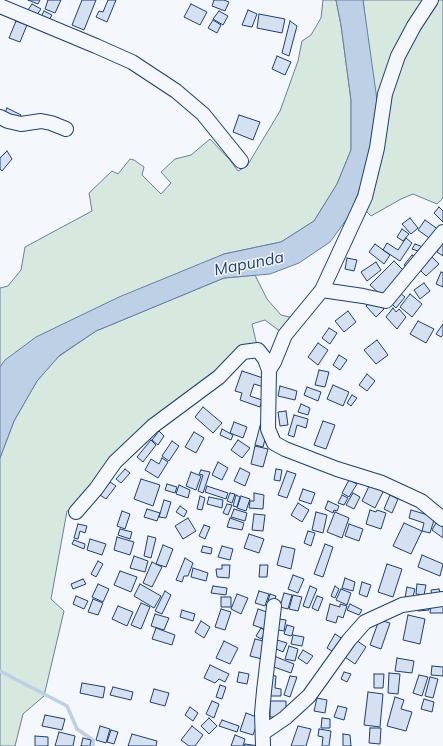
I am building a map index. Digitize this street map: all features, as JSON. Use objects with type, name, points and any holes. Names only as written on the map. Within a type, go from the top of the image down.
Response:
[{"type":"street","points":[[3,0],[0,6],[132,62],[176,91],[203,114],[241,161]]},
{"type":"street","points":[[269,370],[274,362],[285,335],[322,290],[365,197],[377,148],[385,94],[398,56],[414,26],[431,0]]},
{"type":"street","points":[[0,117],[8,121],[21,124],[41,121],[52,123],[66,129]]},
{"type":"street","points":[[322,290],[386,301],[443,232]]},
{"type":"street","points":[[76,512],[96,489],[115,462],[153,426],[219,377],[243,352],[258,350],[265,359],[269,370],[268,429],[274,443],[285,449],[382,484],[421,501],[443,519]]},
{"type":"street","points":[[263,739],[309,696],[349,640],[365,622],[402,605],[443,599]]},
{"type":"street","points":[[263,739],[264,692],[274,606]]},
{"type":"shaded area","points":[[323,0],[336,0],[341,25],[351,100],[351,150],[337,184],[314,221],[281,242],[224,254],[0,367],[0,288],[8,286],[21,270],[25,247],[92,211],[89,193],[112,171],[118,174],[130,159],[144,167],[142,175],[161,194],[171,183],[161,172],[175,159],[191,155],[210,139],[238,171],[247,166],[280,111],[298,61],[302,41],[311,35],[321,18]]},
{"type":"shaded area","points":[[363,0],[443,0],[443,198],[437,204],[413,194],[371,216],[361,206],[358,195],[372,159],[368,42]]},
{"type":"shaded area","points":[[255,275],[267,299],[281,315],[298,319],[285,335],[265,320],[252,324],[258,350],[153,426],[83,504],[67,511],[51,599],[64,611],[44,696],[23,714],[15,746],[0,746],[0,458],[14,421],[37,381],[58,357],[96,331],[224,278]]},
{"type":"water","name":"Mapunda","points":[[336,0],[363,0],[377,100],[372,159],[349,216],[330,242],[299,263],[270,274],[224,278],[96,331],[60,355],[37,381],[14,421],[0,458],[0,367],[5,360],[36,337],[119,297],[224,254],[281,242],[314,221],[337,184],[351,150],[351,100],[341,25]]},
{"type":"building","points":[[28,0],[40,0],[38,4]]},
{"type":"building","points":[[48,0],[61,0],[55,13],[45,9]]},
{"type":"building","points":[[82,0],[96,0],[84,30],[72,25]]},
{"type":"building","points":[[108,0],[116,0],[107,22],[96,17],[99,11],[103,12]]},
{"type":"building","points":[[214,0],[224,0],[229,2],[225,11],[212,6]]},
{"type":"building","points":[[32,4],[41,9],[36,16],[28,10]]},
{"type":"building","points":[[191,4],[207,12],[200,25],[184,17]]},
{"type":"building","points":[[248,10],[257,14],[252,27],[242,25]]},
{"type":"building","points":[[44,11],[52,15],[48,22],[40,19]]},
{"type":"building","points":[[219,11],[228,16],[223,25],[213,19]]},
{"type":"building","points":[[259,14],[285,19],[282,33],[257,28]]},
{"type":"building","points":[[213,20],[221,25],[217,33],[208,28]]},
{"type":"building","points":[[16,21],[27,25],[20,42],[9,38]]},
{"type":"building","points":[[290,21],[297,26],[289,56],[282,53]]},
{"type":"building","points":[[277,56],[291,62],[285,75],[272,69]]},
{"type":"building","points":[[7,108],[21,115],[18,121],[4,115]]},
{"type":"building","points":[[239,115],[260,122],[253,140],[233,132]]},
{"type":"building","points":[[7,151],[12,159],[2,171],[0,169],[0,158]]},
{"type":"building","points":[[439,207],[443,211],[443,222],[434,213]]},
{"type":"building","points":[[410,218],[418,228],[411,234],[402,224]]},
{"type":"building","points":[[425,220],[439,230],[432,240],[418,230]]},
{"type":"building","points":[[402,229],[409,234],[403,241],[397,237]]},
{"type":"building","points":[[406,238],[412,243],[400,261],[383,250],[387,243],[398,250]]},
{"type":"building","points":[[443,242],[443,256],[437,252]]},
{"type":"building","points":[[375,244],[390,255],[384,264],[369,252]]},
{"type":"building","points":[[415,244],[423,247],[421,252],[412,249]]},
{"type":"building","points":[[412,255],[418,259],[410,269],[404,265]]},
{"type":"building","points":[[430,255],[439,264],[426,276],[420,270]]},
{"type":"building","points":[[347,258],[357,260],[354,271],[345,269]]},
{"type":"building","points":[[394,261],[406,273],[383,297],[370,285]]},
{"type":"building","points":[[376,262],[381,270],[367,281],[361,272]]},
{"type":"building","points":[[441,272],[443,273],[443,287],[436,284]]},
{"type":"building","points":[[424,283],[430,291],[420,299],[414,290]]},
{"type":"building","points":[[400,293],[405,297],[396,308],[391,303]]},
{"type":"building","points":[[410,294],[422,304],[412,317],[400,307]]},
{"type":"building","points":[[374,299],[384,309],[376,317],[366,306]]},
{"type":"building","points":[[393,308],[396,312],[399,309],[406,317],[397,329],[386,317]]},
{"type":"building","points":[[348,311],[356,322],[344,332],[335,321]]},
{"type":"building","points":[[418,321],[434,329],[426,343],[410,334]]},
{"type":"building","points":[[443,324],[443,335],[441,337],[436,334]]},
{"type":"building","points":[[329,328],[337,333],[330,344],[322,338]]},
{"type":"building","points":[[377,340],[388,355],[376,364],[364,350]]},
{"type":"building","points":[[318,343],[328,350],[318,365],[308,357]]},
{"type":"building","points":[[339,355],[347,360],[340,370],[333,365]]},
{"type":"building","points":[[319,370],[329,372],[325,387],[315,385]]},
{"type":"building","points":[[242,371],[266,379],[264,387],[254,384],[250,396],[262,400],[260,407],[240,400],[242,393],[235,391]]},
{"type":"building","points":[[367,374],[375,381],[367,391],[359,385]]},
{"type":"building","points":[[333,385],[349,392],[343,406],[327,399]]},
{"type":"building","points":[[280,386],[297,391],[295,400],[278,396]]},
{"type":"building","points":[[307,387],[321,392],[318,401],[304,395]]},
{"type":"building","points":[[352,395],[357,398],[351,406],[347,403]]},
{"type":"building","points":[[301,404],[310,408],[308,415],[298,412]]},
{"type":"building","points":[[203,407],[222,423],[213,433],[195,417]]},
{"type":"building","points":[[286,411],[288,425],[280,426],[278,412]]},
{"type":"building","points":[[294,415],[308,419],[306,428],[297,425],[294,437],[288,435]]},
{"type":"building","points":[[323,421],[335,425],[326,449],[314,445]]},
{"type":"building","points":[[234,422],[247,427],[243,438],[230,433]]},
{"type":"building","points":[[260,426],[268,428],[263,447],[255,445]]},
{"type":"building","points":[[222,429],[233,435],[231,440],[220,435]]},
{"type":"building","points":[[159,431],[164,436],[158,445],[152,440]]},
{"type":"building","points":[[194,432],[204,438],[196,453],[185,447]]},
{"type":"building","points":[[151,440],[156,445],[143,462],[137,457]]},
{"type":"building","points":[[238,440],[250,448],[242,458],[231,450]]},
{"type":"building","points":[[172,441],[179,446],[169,461],[162,456]]},
{"type":"building","points":[[255,446],[268,449],[263,467],[251,464]]},
{"type":"building","points":[[162,458],[168,462],[158,478],[145,470],[151,459],[159,464]]},
{"type":"building","points":[[218,462],[228,468],[222,480],[212,475]]},
{"type":"building","points":[[240,468],[250,473],[245,486],[234,481]]},
{"type":"building","points":[[125,469],[130,473],[121,483],[116,479]]},
{"type":"building","points":[[276,469],[282,470],[280,481],[274,480]]},
{"type":"building","points":[[201,470],[210,472],[203,493],[198,491],[203,475],[199,474]]},
{"type":"building","points":[[287,471],[296,474],[287,498],[278,495]]},
{"type":"building","points":[[191,472],[201,476],[196,490],[186,486]]},
{"type":"building","points":[[141,479],[160,485],[153,506],[134,499]]},
{"type":"building","points":[[349,480],[357,484],[349,497],[342,493]]},
{"type":"building","points":[[110,482],[116,486],[106,499],[100,495]]},
{"type":"building","points":[[167,484],[177,487],[175,493],[165,490]]},
{"type":"building","points":[[370,484],[384,490],[375,508],[362,501]]},
{"type":"building","points":[[179,485],[190,490],[188,498],[176,494]]},
{"type":"building","points":[[207,486],[228,493],[226,499],[205,492]]},
{"type":"building","points":[[303,489],[315,493],[311,504],[299,500]]},
{"type":"building","points":[[230,493],[235,494],[232,503],[227,501]]},
{"type":"building","points":[[254,493],[264,495],[263,509],[249,508],[250,501],[254,501]]},
{"type":"building","points":[[353,493],[360,497],[354,509],[346,505]]},
{"type":"building","points":[[236,495],[240,497],[237,507],[233,506]]},
{"type":"building","points":[[342,495],[348,498],[344,505],[338,503]]},
{"type":"building","points":[[390,495],[398,499],[392,513],[384,509]]},
{"type":"building","points":[[200,496],[205,498],[202,510],[197,509]]},
{"type":"building","points":[[241,496],[250,499],[246,511],[237,508]]},
{"type":"building","points":[[209,497],[223,500],[222,508],[207,504]]},
{"type":"building","points":[[164,500],[171,502],[166,518],[159,517]]},
{"type":"building","points":[[328,501],[339,506],[337,511],[334,510],[333,513],[325,509]]},
{"type":"building","points":[[298,503],[309,510],[302,522],[291,515]]},
{"type":"building","points":[[227,504],[232,505],[228,515],[223,513]]},
{"type":"building","points":[[180,506],[187,511],[184,517],[176,512]]},
{"type":"building","points":[[147,509],[160,513],[157,521],[144,517]]},
{"type":"building","points":[[234,509],[247,513],[245,521],[231,517]]},
{"type":"building","points":[[370,510],[376,512],[377,510],[386,513],[381,529],[366,524]]},
{"type":"building","points":[[411,510],[435,517],[430,533],[422,531],[424,523],[409,518]]},
{"type":"building","points":[[122,511],[130,514],[125,529],[117,526]]},
{"type":"building","points":[[316,512],[327,515],[323,533],[312,530]]},
{"type":"building","points":[[335,512],[349,518],[342,538],[327,532]]},
{"type":"building","points":[[254,514],[265,515],[263,531],[252,530]]},
{"type":"building","points":[[188,518],[196,531],[183,539],[175,526]]},
{"type":"building","points":[[230,518],[244,523],[242,530],[227,527]]},
{"type":"building","points":[[404,523],[422,531],[411,554],[393,546]]},
{"type":"building","points":[[436,523],[443,527],[443,538],[432,530]]},
{"type":"building","points":[[78,524],[87,526],[85,533],[80,531],[78,539],[74,538]]},
{"type":"building","points":[[349,524],[363,529],[359,541],[345,536]]},
{"type":"building","points":[[204,525],[210,527],[205,539],[199,536]]},
{"type":"building","points":[[120,529],[132,532],[130,539],[118,535]]},
{"type":"building","points":[[308,531],[315,533],[311,546],[304,543]]},
{"type":"building","points":[[249,534],[264,539],[259,553],[244,548]]},
{"type":"building","points":[[148,536],[156,538],[151,558],[144,556]]},
{"type":"building","points":[[117,537],[134,542],[130,555],[114,550]]},
{"type":"building","points":[[90,539],[106,544],[102,555],[87,550]]},
{"type":"building","points":[[74,540],[85,544],[84,549],[72,544]]},
{"type":"building","points":[[325,544],[333,547],[323,577],[314,574]]},
{"type":"building","points":[[163,545],[173,549],[166,567],[156,564]]},
{"type":"building","points":[[203,546],[212,548],[211,554],[201,552]]},
{"type":"building","points":[[222,546],[233,549],[230,560],[218,557]]},
{"type":"building","points":[[282,546],[295,549],[291,569],[277,565]]},
{"type":"building","points":[[422,555],[443,564],[440,576],[418,567]]},
{"type":"building","points":[[134,556],[148,561],[145,572],[130,568]]},
{"type":"building","points":[[185,558],[193,563],[188,576],[184,576],[182,582],[176,580]]},
{"type":"building","points":[[98,561],[103,564],[96,577],[91,574]]},
{"type":"building","points":[[152,562],[162,567],[152,587],[143,583]]},
{"type":"building","points":[[387,564],[402,569],[393,597],[378,592]]},
{"type":"building","points":[[222,565],[230,565],[229,578],[217,577],[216,569],[222,569]]},
{"type":"building","points":[[260,565],[268,565],[267,577],[259,577]]},
{"type":"building","points":[[193,568],[208,573],[206,581],[191,577]]},
{"type":"building","points":[[120,571],[137,577],[131,592],[114,585]]},
{"type":"building","points":[[293,575],[304,579],[298,593],[288,589]]},
{"type":"building","points":[[345,578],[355,582],[353,591],[342,588]]},
{"type":"building","points":[[83,579],[86,584],[73,589],[71,584]]},
{"type":"building","points":[[362,582],[371,585],[367,597],[359,594]]},
{"type":"building","points":[[98,584],[109,589],[103,602],[92,597]]},
{"type":"building","points":[[140,584],[161,596],[154,608],[134,596]]},
{"type":"building","points":[[417,584],[426,585],[424,595],[416,594]]},
{"type":"building","points":[[213,586],[227,588],[226,595],[211,593]]},
{"type":"building","points":[[310,586],[317,589],[309,608],[303,606]]},
{"type":"building","points":[[335,586],[339,589],[335,598],[331,596]]},
{"type":"building","points":[[407,587],[415,589],[412,600],[405,598]]},
{"type":"building","points":[[341,589],[351,593],[347,605],[336,600]]},
{"type":"building","points":[[439,589],[440,594],[432,596],[431,590]]},
{"type":"building","points":[[165,591],[171,595],[162,614],[155,611]]},
{"type":"building","points":[[259,591],[269,594],[265,606],[255,603]]},
{"type":"building","points":[[284,593],[292,595],[288,609],[280,607]]},
{"type":"building","points":[[237,594],[248,598],[241,614],[231,609]]},
{"type":"building","points":[[270,594],[276,596],[273,607],[267,605]]},
{"type":"building","points":[[293,595],[302,597],[298,611],[289,609]]},
{"type":"building","points":[[76,596],[88,601],[84,609],[73,604]]},
{"type":"building","points":[[317,596],[323,598],[318,611],[312,608]]},
{"type":"building","points":[[221,597],[231,597],[231,607],[221,607]]},
{"type":"building","points":[[93,599],[103,603],[98,615],[88,612]]},
{"type":"building","points":[[141,603],[150,607],[141,629],[131,625]]},
{"type":"building","points":[[431,603],[443,604],[443,613],[430,613]]},
{"type":"building","points":[[330,604],[340,607],[340,604],[347,606],[343,618],[338,616],[336,623],[326,620]]},
{"type":"building","points":[[350,604],[362,610],[359,615],[347,610]]},
{"type":"building","points":[[418,605],[429,605],[429,610],[418,611]]},
{"type":"building","points":[[118,606],[133,612],[127,626],[112,619]]},
{"type":"building","points":[[221,609],[231,612],[225,630],[215,627]]},
{"type":"building","points":[[258,609],[270,613],[264,629],[253,625]]},
{"type":"building","points":[[182,610],[195,614],[193,621],[180,617]]},
{"type":"building","points":[[155,614],[169,618],[164,630],[151,626]]},
{"type":"building","points":[[408,615],[425,619],[420,644],[403,640]]},
{"type":"building","points":[[279,619],[286,620],[284,631],[278,630]]},
{"type":"building","points":[[379,620],[390,623],[381,649],[370,645]]},
{"type":"building","points":[[201,621],[210,627],[204,638],[195,632]]},
{"type":"building","points":[[287,625],[294,627],[291,636],[284,634]]},
{"type":"building","points":[[156,628],[175,635],[172,645],[152,639]]},
{"type":"building","points":[[261,628],[266,631],[261,639],[256,636]]},
{"type":"building","points":[[335,634],[343,639],[335,653],[327,648]]},
{"type":"building","points":[[293,635],[304,637],[302,646],[291,644]]},
{"type":"building","points":[[353,638],[366,647],[355,664],[342,655]]},
{"type":"building","points":[[255,639],[267,642],[262,659],[250,656]]},
{"type":"building","points":[[277,640],[287,643],[283,652],[274,648]]},
{"type":"building","points":[[224,641],[238,648],[230,664],[216,658]]},
{"type":"building","points":[[289,646],[298,649],[295,661],[285,659]]},
{"type":"building","points":[[303,650],[313,656],[307,664],[298,658]]},
{"type":"building","points":[[274,656],[294,664],[291,673],[271,666]]},
{"type":"building","points":[[397,658],[414,661],[412,673],[395,671]]},
{"type":"building","points":[[210,665],[229,674],[225,682],[219,679],[215,683],[204,678]]},
{"type":"building","points":[[432,666],[443,667],[443,676],[431,675]]},
{"type":"building","points":[[239,672],[249,674],[247,684],[237,682]]},
{"type":"building","points":[[344,672],[351,674],[347,682],[341,679]]},
{"type":"building","points":[[389,673],[400,674],[398,694],[388,693]]},
{"type":"building","points":[[374,674],[384,674],[383,688],[374,688]]},
{"type":"building","points":[[269,675],[276,676],[275,688],[281,689],[281,696],[269,696]]},
{"type":"building","points":[[419,675],[428,677],[422,696],[413,693]]},
{"type":"building","points":[[290,676],[297,677],[290,697],[284,695]]},
{"type":"building","points":[[430,677],[438,679],[433,698],[425,696]]},
{"type":"building","points":[[82,683],[105,687],[103,698],[80,693]]},
{"type":"building","points":[[220,685],[226,687],[222,699],[216,697]]},
{"type":"building","points":[[113,687],[133,692],[131,700],[110,695]]},
{"type":"building","points":[[154,689],[169,693],[165,706],[150,702]]},
{"type":"building","points":[[368,692],[383,694],[380,727],[364,725]]},
{"type":"building","points":[[395,697],[404,700],[401,709],[412,712],[406,731],[387,726]]},
{"type":"building","points":[[317,698],[327,700],[325,713],[314,711]]},
{"type":"building","points":[[424,699],[434,702],[432,712],[421,709]]},
{"type":"building","points":[[212,701],[219,704],[214,718],[206,714]]},
{"type":"building","points":[[270,701],[286,701],[286,717],[270,717]]},
{"type":"building","points":[[338,706],[347,708],[344,720],[334,717]]},
{"type":"building","points":[[190,707],[198,713],[193,721],[185,715]]},
{"type":"building","points":[[246,713],[259,718],[253,735],[240,731]]},
{"type":"building","points":[[45,715],[65,719],[62,730],[42,726]]},
{"type":"building","points":[[209,718],[217,726],[209,734],[201,726]]},
{"type":"building","points":[[322,718],[330,719],[330,728],[321,728]]},
{"type":"building","points":[[222,720],[239,726],[237,732],[219,726]]},
{"type":"building","points":[[100,726],[110,729],[106,743],[96,740]]},
{"type":"building","points":[[192,726],[203,735],[195,746],[189,746],[181,740]]},
{"type":"building","points":[[298,726],[311,729],[306,746],[291,746]]},
{"type":"building","points":[[370,728],[381,728],[380,744],[369,743]]},
{"type":"building","points":[[319,729],[331,731],[329,746],[322,746],[323,737],[318,736]]},
{"type":"building","points":[[111,730],[118,732],[114,744],[107,742]]},
{"type":"building","points":[[59,732],[75,736],[73,746],[55,746]]},
{"type":"building","points":[[132,734],[157,741],[156,746],[128,746]]},
{"type":"building","points":[[343,734],[350,735],[351,746],[343,746]]},
{"type":"building","points":[[235,735],[245,739],[243,746],[231,746]]},
{"type":"building","points":[[35,736],[48,737],[48,746],[35,746]]},
{"type":"building","points":[[83,738],[91,740],[90,746],[81,746]]},
{"type":"building","points":[[245,744],[259,746],[244,746]]},
{"type":"waterway","points":[[0,671],[67,706],[77,729],[93,740],[93,746]]}]
